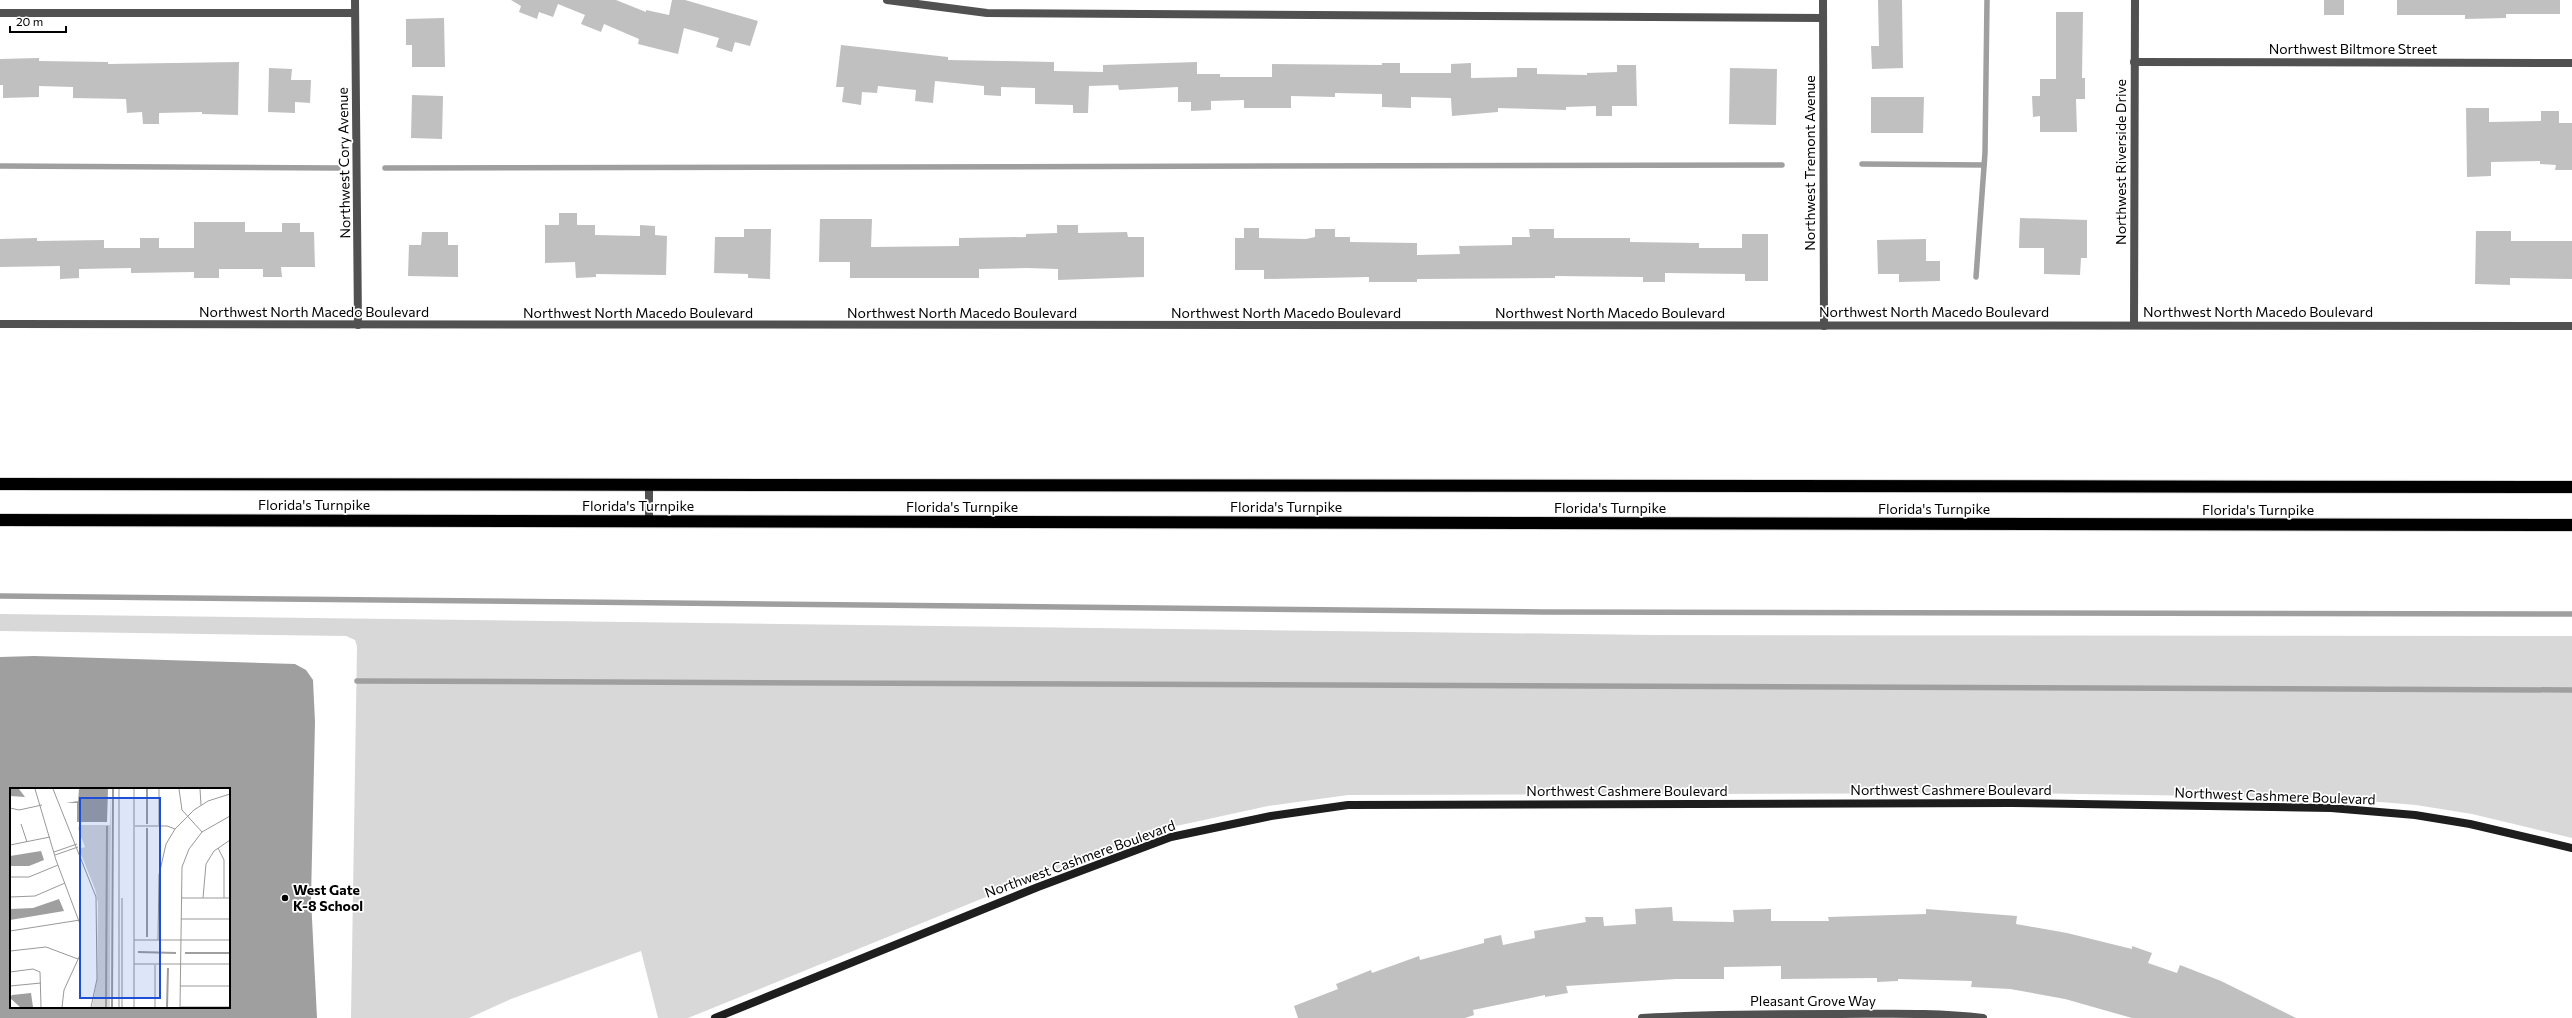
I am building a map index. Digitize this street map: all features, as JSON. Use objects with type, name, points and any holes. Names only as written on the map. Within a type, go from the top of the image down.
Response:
[{"type":"highway","name":"Florida's Turnpike","points":[[0,484],[649,486],[2572,487]]},
{"type":"highway","name":"Florida's Turnpike","points":[[0,520],[2572,525]]},
{"type":"street","name":"Northwest Cory Avenue","points":[[355,0],[354,13],[358,173],[358,326]]},
{"type":"street","points":[[887,0],[987,13],[1823,18]]},
{"type":"street","name":"Northwest Tremont Avenue","points":[[1823,0],[1824,326]]},
{"type":"street","name":"Northwest Riverside Drive","points":[[2134,0],[2134,324]]},
{"type":"street","points":[[0,13],[354,13]]},
{"type":"street","name":"Northwest Biltmore Street","points":[[2134,62],[2572,63]]},
{"type":"street","name":"Northwest North Macedo Boulevard","points":[[0,324],[358,326],[1824,326],[2134,324],[2572,326]]},
{"type":"street","points":[[649,486],[649,521]]},
{"type":"street","name":"Northwest Cashmere Boulevard","points":[[715,1018],[1031,890],[1171,837],[1271,816],[1348,805],[2012,803],[2331,808],[2415,815],[2470,824],[2572,848]]},
{"type":"street","name":"Pleasant Grove Way","points":[[1642,1018],[1703,1015],[1874,1014],[1956,1015],[1983,1018]]},
{"type":"shaded area","points":[[0,614],[1652,635],[2572,636],[2572,838],[2472,814],[2416,805],[2332,798],[2012,793],[1348,795],[1268,806],[1167,828],[1033,878],[688,1018],[658,1018],[641,951],[511,999],[469,1018],[351,1018],[357,646],[355,640],[346,636],[0,631]]},
{"type":"shaded area","name":"West Gate K-8 School","points":[[34,656],[295,664],[306,670],[313,680],[315,722],[311,899],[317,1018],[0,1018],[0,657]]},
{"type":"building","points":[[511,0],[616,0],[646,12],[646,10],[669,15],[672,0],[685,0],[758,21],[750,46],[735,42],[732,52],[716,47],[719,38],[684,28],[678,54],[638,44],[639,39],[604,24],[601,32],[581,24],[585,15],[558,4],[553,17],[539,12],[537,19],[519,12],[521,6]]},
{"type":"building","points":[[1878,0],[1902,0],[1903,68],[1872,69],[1871,46],[1879,46]]},
{"type":"building","points":[[2324,0],[2344,0],[2344,15],[2324,15]]},
{"type":"building","points":[[2397,0],[2560,0],[2560,14],[2506,14],[2506,18],[2465,19],[2465,15],[2397,15]]},
{"type":"building","points":[[2056,12],[2083,12],[2082,78],[2085,78],[2085,99],[2076,99],[2077,132],[2040,132],[2040,116],[2033,117],[2032,96],[2040,96],[2040,79],[2056,79]]},
{"type":"building","points":[[444,18],[445,67],[412,67],[412,45],[406,45],[406,19]]},
{"type":"building","points":[[841,45],[948,57],[948,60],[1054,62],[1054,71],[1103,72],[1103,65],[1197,62],[1197,74],[1220,74],[1220,77],[1272,77],[1272,64],[1382,65],[1382,63],[1400,63],[1400,73],[1451,73],[1451,64],[1471,63],[1471,78],[1517,77],[1517,68],[1537,68],[1537,74],[1587,75],[1587,73],[1617,72],[1617,65],[1636,65],[1637,106],[1612,106],[1612,116],[1596,116],[1596,106],[1566,107],[1566,110],[1498,108],[1498,112],[1452,116],[1451,98],[1411,97],[1411,108],[1382,107],[1382,94],[1335,93],[1335,97],[1291,96],[1291,108],[1244,108],[1244,100],[1211,101],[1211,110],[1191,111],[1191,102],[1178,102],[1178,87],[1119,90],[1118,85],[1089,86],[1088,113],[1073,113],[1073,105],[1035,104],[1035,88],[1001,87],[1001,96],[984,95],[984,86],[935,81],[933,103],[915,101],[916,90],[878,86],[877,93],[862,92],[861,105],[842,102],[844,87],[836,87]]},
{"type":"building","points":[[39,58],[39,61],[108,62],[108,64],[239,62],[238,115],[202,114],[202,112],[159,113],[159,124],[143,124],[142,112],[127,113],[126,99],[73,98],[73,87],[39,86],[39,97],[3,98],[3,85],[0,85],[0,59]]},
{"type":"building","points":[[269,68],[292,69],[291,80],[311,80],[310,103],[295,102],[295,113],[268,112]]},
{"type":"building","points":[[1730,68],[1777,69],[1776,125],[1729,124]]},
{"type":"building","points":[[412,95],[443,96],[442,139],[411,138]]},
{"type":"building","points":[[1871,97],[1924,97],[1923,133],[1871,133]]},
{"type":"building","points":[[2466,108],[2489,108],[2489,122],[2541,121],[2541,111],[2559,111],[2559,123],[2572,123],[2572,170],[2555,170],[2556,165],[2540,164],[2540,161],[2491,162],[2491,176],[2467,177]]},
{"type":"building","points":[[559,213],[577,213],[577,225],[595,225],[595,235],[640,236],[640,225],[655,226],[655,235],[667,236],[666,275],[596,274],[596,277],[576,278],[575,262],[545,263],[545,225],[559,225]]},
{"type":"building","points":[[2020,218],[2087,220],[2087,258],[2081,258],[2080,275],[2044,274],[2044,248],[2019,248]]},
{"type":"building","points":[[820,219],[872,219],[871,247],[959,246],[959,238],[1026,237],[1026,234],[1057,233],[1057,225],[1078,225],[1078,233],[1127,232],[1128,237],[1144,237],[1144,277],[1058,280],[1058,269],[1027,268],[979,269],[979,278],[850,278],[850,262],[819,262]]},
{"type":"building","points":[[194,222],[245,222],[245,232],[282,232],[282,223],[300,223],[300,232],[314,232],[315,267],[281,267],[282,277],[263,277],[263,269],[219,269],[219,278],[194,278],[194,272],[131,273],[131,268],[79,269],[79,278],[60,279],[60,266],[0,267],[0,239],[37,238],[37,241],[104,240],[104,248],[140,248],[140,238],[159,238],[159,248],[194,248]]},
{"type":"building","points":[[1244,228],[1259,228],[1259,238],[1306,239],[1315,237],[1315,229],[1335,229],[1335,237],[1350,237],[1350,242],[1417,243],[1417,255],[1460,254],[1459,246],[1512,245],[1512,237],[1530,237],[1529,229],[1554,229],[1554,238],[1630,238],[1630,242],[1699,243],[1699,248],[1742,248],[1742,234],[1768,234],[1768,281],[1745,281],[1745,274],[1665,273],[1665,282],[1643,282],[1643,277],[1555,276],[1555,278],[1417,279],[1417,282],[1369,282],[1369,277],[1264,279],[1264,270],[1235,270],[1235,238],[1244,238]]},
{"type":"building","points":[[744,229],[771,229],[770,279],[748,278],[748,274],[714,273],[715,237],[744,237]]},
{"type":"building","points":[[2476,231],[2511,231],[2511,241],[2572,241],[2572,279],[2510,278],[2510,285],[2475,284]]},
{"type":"building","points":[[422,232],[448,232],[448,245],[458,245],[458,277],[408,276],[409,245],[421,245]]},
{"type":"building","points":[[1926,239],[1926,261],[1940,261],[1940,281],[1899,282],[1899,274],[1878,274],[1877,240]]},
{"type":"building","points":[[1672,907],[1673,921],[1734,922],[1733,910],[1771,909],[1771,921],[1829,921],[1828,917],[1926,914],[1926,909],[2017,916],[2016,924],[2067,933],[2132,949],[2132,946],[2152,953],[2148,963],[2177,973],[2180,965],[2221,981],[2296,1018],[2132,1018],[2065,999],[2010,989],[1971,987],[1972,981],[1898,979],[1898,981],[1877,982],[1877,978],[1781,979],[1781,966],[1724,967],[1724,979],[1676,979],[1566,986],[1568,993],[1545,997],[1545,995],[1473,1010],[1474,1015],[1465,1018],[1298,1018],[1294,1006],[1338,989],[1336,984],[1371,970],[1372,973],[1419,956],[1420,960],[1484,943],[1484,939],[1501,935],[1503,945],[1535,938],[1534,931],[1586,922],[1585,917],[1603,917],[1604,926],[1636,924],[1635,909]]},
{"type":"waterway","points":[[1976,277],[1985,153],[1987,0]]},
{"type":"waterway","points":[[1862,164],[1984,165]]},
{"type":"waterway","points":[[385,168],[1782,165]]},
{"type":"waterway","points":[[0,166],[338,168]]},
{"type":"waterway","points":[[0,596],[1543,612],[2572,614]]},
{"type":"waterway","points":[[357,681],[2572,690]]},
{"type":"place","name":"West Gate K-8 School","points":[[285,898]]}]
